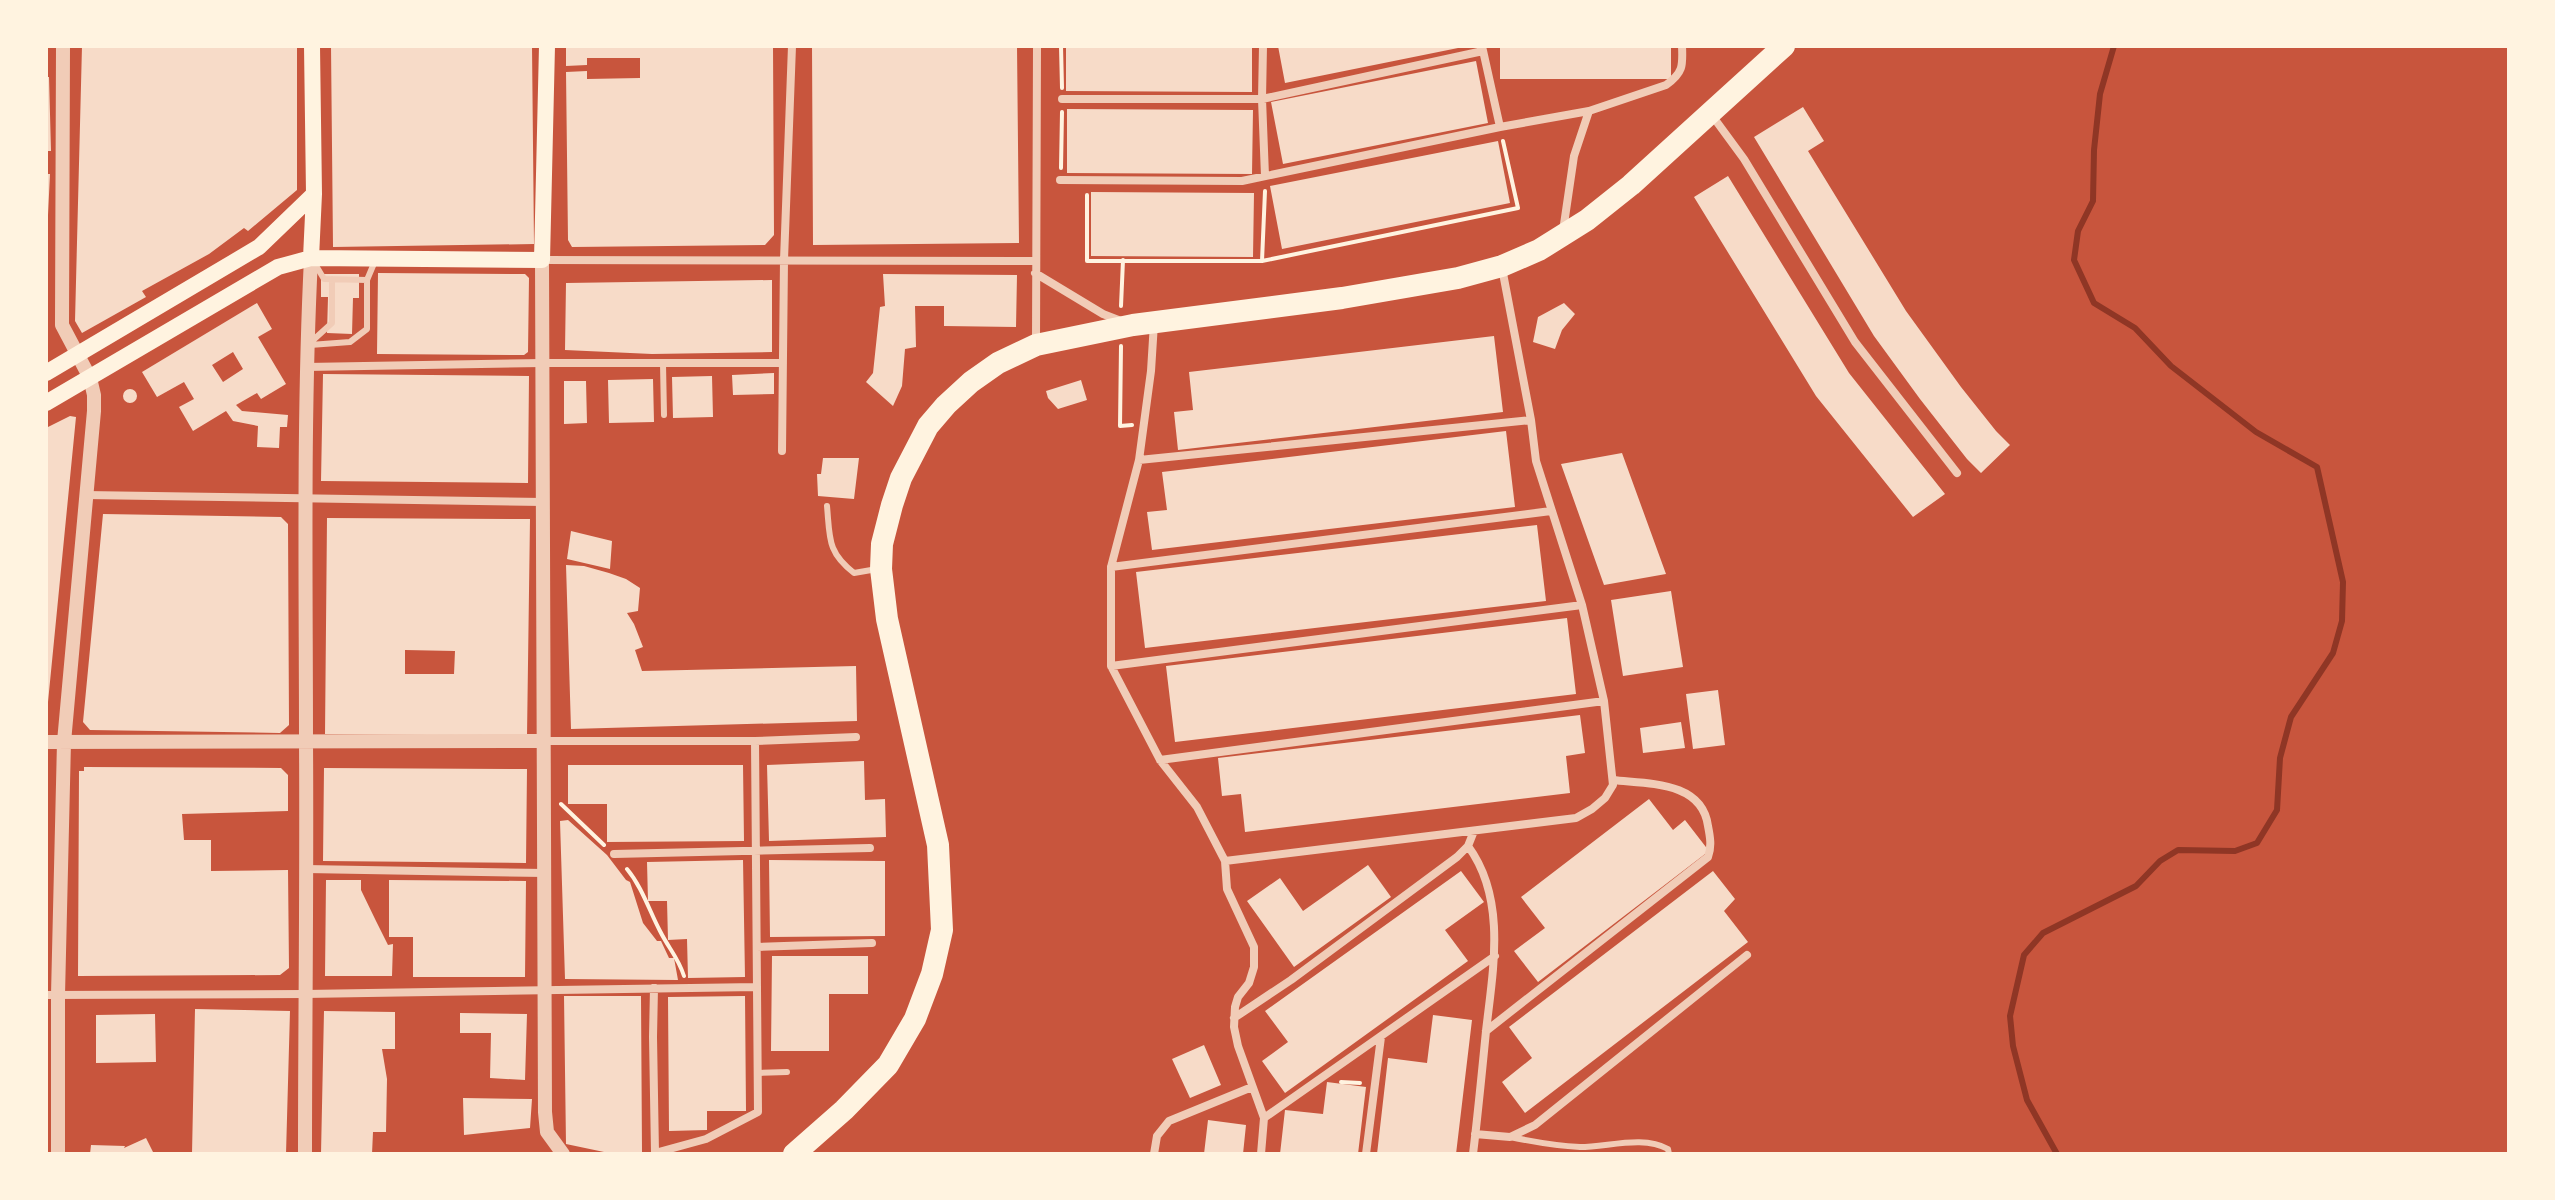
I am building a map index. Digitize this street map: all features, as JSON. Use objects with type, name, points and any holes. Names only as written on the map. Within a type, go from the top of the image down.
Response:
[{"type":"highway","points":[[794,1154],[844,1110],[888,1065],[915,1019],[932,974],[942,930],[938,845],[887,619],[881,569],[882,544],[892,505],[913,451],[946,405],[998,363],[1036,345],[1144,324],[1342,298],[1458,278],[1502,266],[1562,238],[1631,185],[1784,46]]},
{"type":"main road","points":[[311,258],[314,194],[312,46]]},
{"type":"main road","points":[[46,403],[278,267],[311,258],[542,260],[547,46]]},
{"type":"main road","points":[[46,373],[259,247],[314,194]]},
{"type":"street","points":[[54,1150],[52,995],[64,742],[94,411],[90,378],[62,325],[63,46]]},
{"type":"street","points":[[782,451],[784,260],[792,46]]},
{"type":"street","points":[[1036,345],[1037,46]]},
{"type":"street","points":[[1263,46],[1265,176]]},
{"type":"street","points":[[1060,180],[1242,181],[1589,111],[1666,85],[1677,78],[1684,69],[1682,46]]},
{"type":"street","points":[[1062,99],[1262,99],[1482,48],[1500,127]]},
{"type":"street","points":[[1562,238],[1574,156],[1589,111]]},
{"type":"street","points":[[1711,114],[1744,159],[1855,342],[1957,473]]},
{"type":"street","points":[[305,1154],[304,498],[311,258]]},
{"type":"street","points":[[563,1154],[547,1132],[545,1112],[542,260],[1035,261]]},
{"type":"street","points":[[1225,861],[1576,818],[1605,798],[1613,785],[1604,701],[1582,605],[1536,461],[1502,266]]},
{"type":"street","points":[[1035,273],[1103,314],[1144,324],[1151,371],[1139,460],[1111,567],[1111,666],[1160,760],[1197,807],[1225,861],[1227,889],[1254,947],[1254,967],[1249,983],[1238,997],[1234,1018],[1238,1046],[1264,1118],[1261,1154]]},
{"type":"street","points":[[306,367],[783,363]]},
{"type":"street","points":[[1139,460],[1531,420]]},
{"type":"street","points":[[85,495],[544,502]]},
{"type":"street","points":[[1111,567],[1551,511]]},
{"type":"street","points":[[1111,666],[1582,605]]},
{"type":"street","points":[[1160,760],[1604,701]]},
{"type":"street","points":[[46,742],[755,741],[856,737]]},
{"type":"street","points":[[654,988],[655,1153],[706,1139],[758,1112],[755,741]]},
{"type":"street","points":[[1486,1031],[1708,857],[1711,851],[1707,816],[1700,802],[1691,794],[1613,780]]},
{"type":"street","points":[[1234,1018],[1291,980],[1457,857],[1468,846],[1474,831]]},
{"type":"street","points":[[1468,846],[1480,862],[1492,899],[1495,956],[1473,1154]]},
{"type":"street","points":[[614,854],[870,848]]},
{"type":"street","points":[[306,869],[545,873]]},
{"type":"street","points":[[757,947],[872,943]]},
{"type":"street","points":[[1475,1134],[1510,1137],[1535,1125],[1747,955]]},
{"type":"street","points":[[1264,1118],[1495,956]]},
{"type":"street","points":[[52,995],[757,987]]},
{"type":"street","points":[[1366,1154],[1381,1037]]},
{"type":"street","points":[[1154,1154],[1157,1136],[1169,1121],[1252,1087]]},
{"type":"lane","points":[[311,258],[324,279],[367,280]]},
{"type":"lane","points":[[307,345],[350,342],[367,329],[367,280],[375,260]]},
{"type":"lane","points":[[307,345],[332,323],[332,279]]},
{"type":"lane","points":[[663,364],[664,415]]},
{"type":"lane","points":[[827,506],[830,546],[839,561],[854,573],[881,569]]},
{"type":"lane","points":[[758,1073],[787,1072]]},
{"type":"lane","points":[[1510,1137],[1582,1150],[1656,1142],[1668,1149],[1669,1154]]},
{"type":"path","points":[[1060,180],[1087,193],[1087,261],[1262,261],[1518,208],[1500,127]]},
{"type":"path","points":[[1262,261],[1265,176]]},
{"type":"path","points":[[1122,286],[1123,260]]},
{"type":"path","points":[[1120,426],[1121,389]]},
{"type":"path","points":[[545,789],[614,854],[637,882],[661,934],[678,958],[688,987]]},
{"type":"path","points":[[1319,1079],[1375,1085]]},
{"type":"building","points":[[82,46],[297,46],[297,190],[248,231],[244,228],[209,254],[142,291],[146,297],[82,333],[75,321]]},
{"type":"building","points":[[331,46],[532,46],[534,244],[333,247]]},
{"type":"building","points":[[566,46],[773,46],[774,235],[765,245],[572,247],[568,240],[566,72],[587,71],[587,79],[640,78],[640,58],[587,58],[587,65],[566,66]]},
{"type":"building","points":[[812,46],[1017,46],[1019,243],[813,245]]},
{"type":"building","points":[[1066,46],[1252,46],[1252,92],[1066,91]]},
{"type":"building","points":[[1278,46],[1463,46],[1463,47],[1285,83]]},
{"type":"building","points":[[1500,46],[1671,46],[1671,79],[1500,79]]},
{"type":"building","points":[[1476,61],[1488,123],[1283,164],[1271,102]]},
{"type":"building","points":[[46,77],[49,77],[51,151],[46,151]]},
{"type":"building","points":[[1803,107],[1824,141],[1808,151],[1906,311],[1961,387],[2010,445],[1981,473],[1920,399],[1874,336],[1754,137]]},
{"type":"building","points":[[1067,109],[1253,110],[1252,174],[1067,173]]},
{"type":"building","points":[[1498,141],[1510,203],[1282,249],[1270,186]]},
{"type":"building","points":[[46,174],[50,174],[48,215],[46,215]]},
{"type":"building","points":[[1728,176],[1849,373],[1945,494],[1913,517],[1816,396],[1694,197]]},
{"type":"building","points":[[1091,192],[1254,193],[1253,257],[1091,256]]},
{"type":"building","points":[[378,273],[525,274],[529,278],[528,352],[524,355],[377,354]]},
{"type":"building","points":[[321,274],[359,274],[359,298],[353,298],[352,334],[327,333],[328,297],[321,297]]},
{"type":"building","points":[[883,274],[1017,275],[1016,327],[944,326],[944,306],[915,306],[916,347],[905,349],[902,386],[893,406],[866,382],[873,373],[880,307],[885,306]]},
{"type":"building","points":[[772,280],[772,352],[652,354],[565,350],[566,283]]},
{"type":"building","points":[[257,303],[272,329],[258,337],[286,384],[261,399],[257,393],[236,405],[242,411],[288,415],[287,427],[280,427],[279,448],[257,447],[258,426],[233,421],[226,411],[193,431],[179,407],[194,399],[184,382],[157,397],[142,372]],"holes":[[[233,352],[243,369],[223,382],[212,365]]]},
{"type":"building","points":[[1564,303],[1575,314],[1562,330],[1555,349],[1533,342],[1538,317]]},
{"type":"building","points":[[1494,336],[1503,412],[1178,450],[1174,412],[1193,410],[1189,372]]},
{"type":"building","points":[[774,373],[774,394],[733,395],[732,375]]},
{"type":"building","points":[[323,374],[529,376],[528,483],[321,481]]},
{"type":"building","points":[[712,376],[713,417],[673,418],[672,377]]},
{"type":"building","points":[[653,379],[654,422],[609,423],[608,380]]},
{"type":"building","points":[[1081,380],[1087,400],[1058,409],[1048,398],[1046,391]]},
{"type":"building","points":[[564,381],[586,381],[587,423],[564,424]]},
{"type":"building","points":[[130,389],[137,396],[130,403],[123,396]]},
{"type":"building","points":[[70,416],[76,417],[46,702],[46,428]]},
{"type":"building","points":[[1506,431],[1515,507],[1152,550],[1147,512],[1167,510],[1162,472]]},
{"type":"building","points":[[1622,453],[1666,574],[1604,585],[1561,464]]},
{"type":"building","points":[[823,458],[859,458],[854,499],[818,496],[817,474],[821,474]]},
{"type":"building","points":[[103,514],[281,517],[288,524],[289,725],[280,733],[90,730],[83,722]]},
{"type":"building","points":[[327,518],[530,519],[527,736],[325,734]],"holes":[[[405,650],[455,651],[454,674],[405,674]]]},
{"type":"building","points":[[1537,525],[1546,601],[1145,648],[1136,572]]},
{"type":"building","points":[[571,531],[612,541],[610,569],[567,559]]},
{"type":"building","points":[[566,565],[609,573],[640,588],[638,611],[627,613],[643,647],[635,650],[642,671],[856,666],[857,721],[571,729]]},
{"type":"building","points":[[1671,591],[1683,667],[1623,676],[1611,600]]},
{"type":"building","points":[[1567,618],[1576,694],[1175,742],[1166,666]]},
{"type":"building","points":[[1718,690],[1725,745],[1693,749],[1686,694]]},
{"type":"building","points":[[1580,715],[1585,753],[1566,756],[1570,793],[1245,832],[1241,794],[1222,796],[1218,758]]},
{"type":"building","points":[[1681,722],[1685,748],[1643,753],[1640,728]]},
{"type":"building","points":[[864,761],[865,800],[885,799],[886,837],[769,841],[767,765]]},
{"type":"building","points":[[568,765],[743,765],[744,841],[607,842],[607,804],[568,804]]},
{"type":"building","points":[[84,767],[281,768],[288,775],[288,811],[182,814],[184,840],[211,840],[211,871],[288,870],[289,968],[280,975],[78,976],[79,771],[84,771]]},
{"type":"building","points":[[324,768],[527,769],[526,863],[323,861]]},
{"type":"building","points":[[1649,799],[1673,830],[1685,820],[1709,851],[1538,982],[1514,951],[1545,928],[1521,897]]},
{"type":"building","points":[[568,820],[607,855],[630,882],[643,923],[657,941],[661,941],[669,958],[674,958],[678,980],[565,979],[560,821]]},
{"type":"building","points":[[743,860],[745,977],[688,978],[687,939],[668,940],[667,901],[648,901],[647,862]]},
{"type":"building","points":[[769,860],[885,861],[885,936],[770,937]]},
{"type":"building","points":[[1368,865],[1391,897],[1294,967],[1247,901],[1280,878],[1303,911]]},
{"type":"building","points":[[1461,871],[1484,902],[1445,930],[1468,961],[1285,1093],[1262,1061],[1288,1042],[1265,1011]]},
{"type":"building","points":[[1713,871],[1735,899],[1724,911],[1748,942],[1525,1113],[1502,1082],[1532,1058],[1509,1027]]},
{"type":"building","points":[[326,880],[361,880],[361,890],[388,945],[393,944],[392,976],[325,976]]},
{"type":"building","points":[[389,880],[526,881],[525,977],[413,977],[413,937],[389,937]]},
{"type":"building","points":[[772,956],[868,956],[868,994],[829,994],[829,1051],[771,1051]]},
{"type":"building","points":[[564,996],[641,996],[642,1152],[604,1152],[566,1144]]},
{"type":"building","points":[[745,996],[746,1111],[707,1111],[707,1130],[669,1131],[668,997]]},
{"type":"building","points":[[195,1009],[290,1011],[286,1154],[192,1154]]},
{"type":"building","points":[[324,1011],[395,1012],[395,1049],[382,1049],[387,1079],[386,1132],[373,1132],[372,1154],[321,1154]]},
{"type":"building","points":[[460,1013],[527,1014],[525,1080],[490,1078],[491,1033],[460,1033]]},
{"type":"building","points":[[155,1014],[156,1062],[96,1063],[96,1015]]},
{"type":"building","points":[[1433,1015],[1472,1020],[1456,1154],[1377,1154],[1388,1058],[1427,1063]]},
{"type":"building","points":[[1204,1045],[1221,1085],[1190,1098],[1172,1059]]},
{"type":"building","points":[[1327,1082],[1366,1087],[1358,1154],[1280,1154],[1285,1110],[1323,1114]]},
{"type":"building","points":[[463,1098],[532,1099],[530,1128],[464,1135]]},
{"type":"building","points":[[1208,1120],[1246,1125],[1243,1154],[1204,1154]]},
{"type":"building","points":[[146,1138],[154,1154],[90,1154],[91,1145],[124,1148]]},
{"type":"waterway","points":[[2057,1154],[2027,1100],[2013,1046],[2010,1016],[2024,955],[2043,933],[2136,886],[2160,861],[2178,850],[2235,851],[2257,843],[2277,810],[2280,758],[2291,717],[2333,653],[2342,621],[2343,582],[2317,467],[2256,432],[2171,366],[2135,328],[2094,303],[2074,260],[2078,231],[2093,201],[2100,94],[2114,46]]}]
